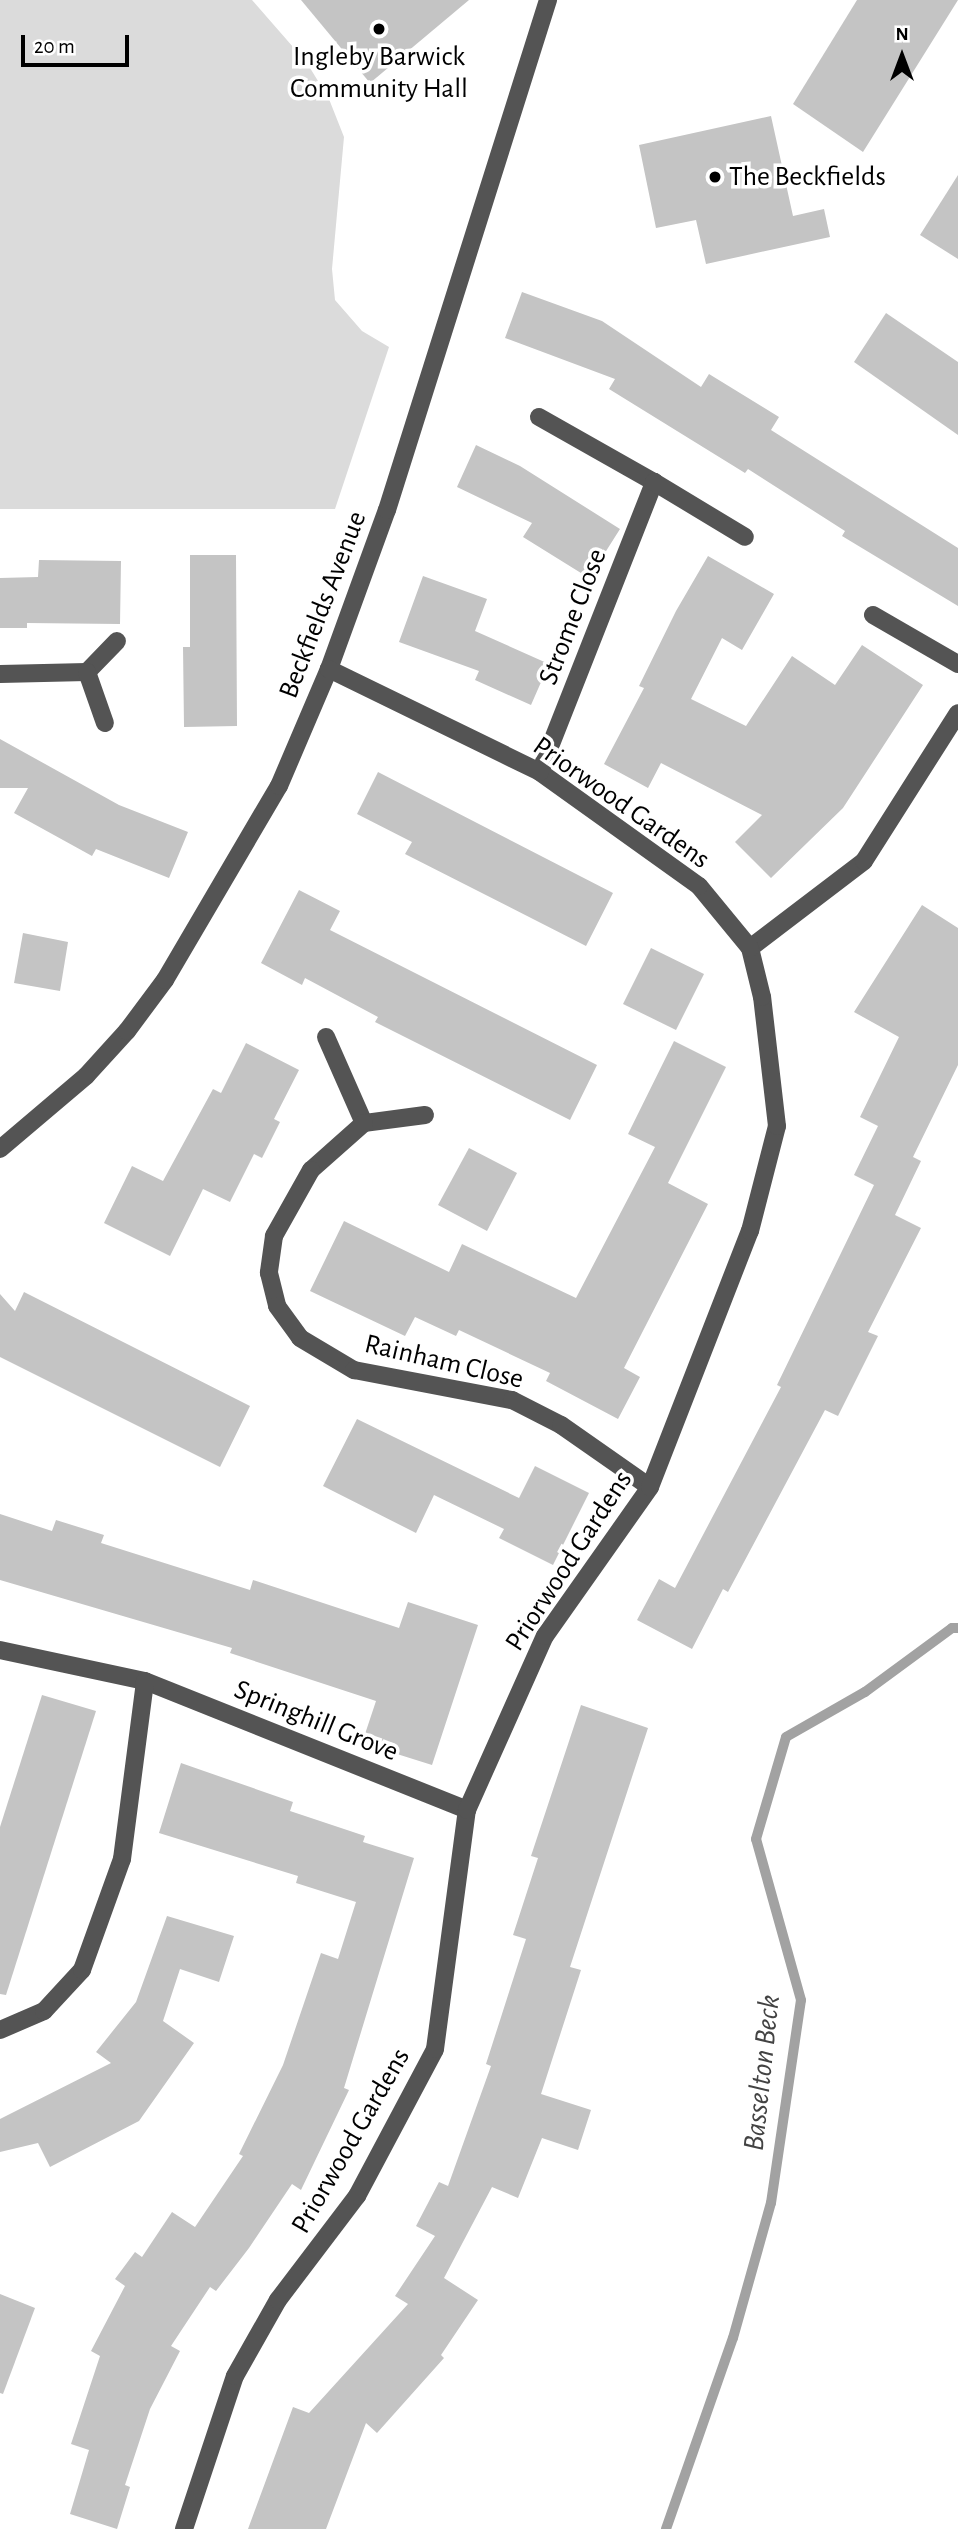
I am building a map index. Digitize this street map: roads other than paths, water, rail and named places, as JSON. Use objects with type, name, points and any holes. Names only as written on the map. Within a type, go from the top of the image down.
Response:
[{"type":"street","name":"Beckfields Avenue","points":[[0,1149],[86,1076],[166,980],[279,786],[330,669],[387,510],[548,0]]},
{"type":"street","points":[[539,416],[745,537]]},
{"type":"street","name":"Strome Close","points":[[540,772],[654,482]]},
{"type":"street","points":[[873,614],[958,664]]},
{"type":"street","points":[[0,674],[87,673],[117,641]]},
{"type":"street","name":"Priorwood Gardens","points":[[184,2529],[235,2376],[278,2300],[321,2249],[356,2196],[435,2049],[467,1810],[545,1636],[650,1487],[750,1231],[777,1126],[762,997],[750,948],[699,886],[540,772],[330,669]]},
{"type":"street","points":[[87,673],[105,723]]},
{"type":"street","points":[[750,948],[864,861],[958,713]]},
{"type":"street","points":[[326,1037],[364,1123],[425,1115]]},
{"type":"street","name":"Rainham Close","points":[[364,1123],[311,1170],[274,1236],[270,1273],[277,1306],[300,1338],[354,1370],[512,1400],[561,1424],[650,1487]]},
{"type":"street","name":"Springhill Grove","points":[[0,1650],[145,1681],[467,1810]]},
{"type":"street","points":[[0,2029],[44,2011],[82,1970],[122,1858],[145,1681]]},
{"type":"waterway","name":"Basselton Beck","points":[[666,2529],[733,2338],[771,2203],[801,2000],[756,1839],[786,1737],[865,1692],[952,1628],[958,1628]]},
{"type":"place","name":"Ingleby Barwick Community Hall","points":[[379,29]]},
{"type":"place","name":"The Beckfields","points":[[715,177]]}]
